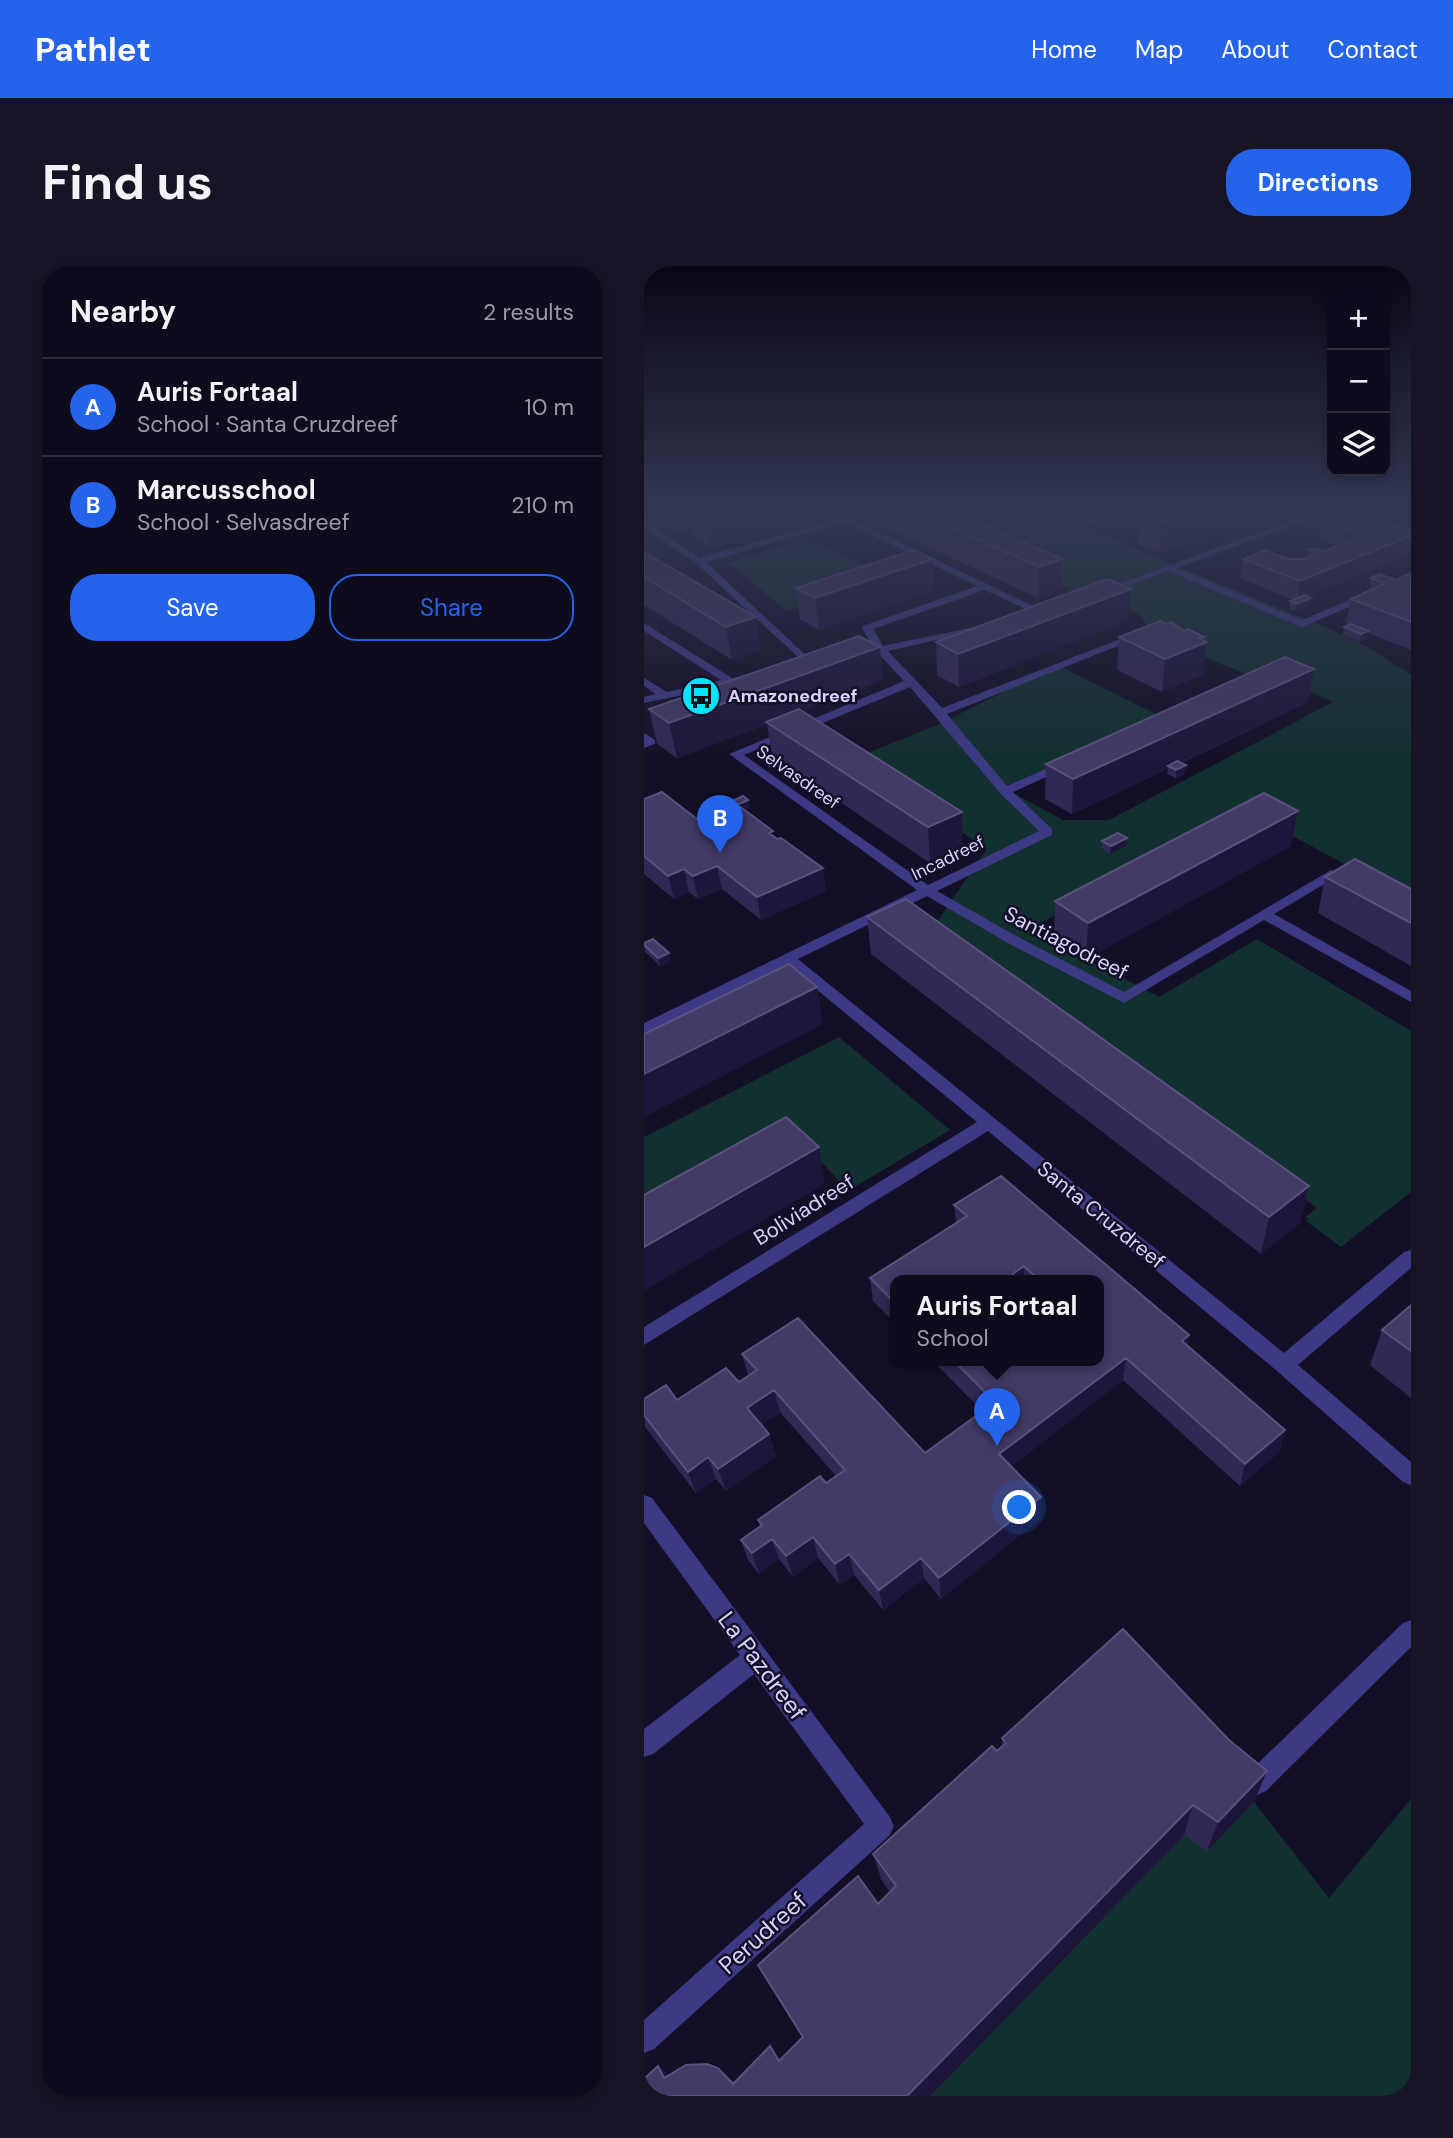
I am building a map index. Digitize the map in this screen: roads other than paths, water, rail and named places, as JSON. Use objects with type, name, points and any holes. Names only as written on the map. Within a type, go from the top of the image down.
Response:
[{"type":"street","points":[[737,594],[816,664],[797,668]]},
{"type":"street","points":[[880,649],[867,628],[962,594]]},
{"type":"street","points":[[857,655],[1043,610],[1002,594]]},
{"type":"street","points":[[1231,594],[1302,624],[1371,594]]},
{"type":"street","points":[[644,626],[731,682]]},
{"type":"street","points":[[940,713],[1150,632]]},
{"type":"street","name":"Incadreef","points":[[645,1027],[1047,832],[1005,791],[940,713],[880,649]]},
{"type":"street","points":[[644,700],[757,677]]},
{"type":"street","points":[[644,681],[664,695]]},
{"type":"street","name":"Selvasdreef","points":[[910,683],[735,754],[926,890]]},
{"type":"street","points":[[644,737],[651,742],[644,744]]},
{"type":"street","points":[[1005,791],[1080,759]]},
{"type":"street","name":"Santiagodreef","points":[[926,890],[1013,940],[1124,998],[1331,874]]},
{"type":"street","points":[[1265,915],[1411,997]]},
{"type":"street","name":"Santa Cruzdreef","points":[[789,958],[1284,1365],[1411,1475]]},
{"type":"street","name":"Boliviadreef","points":[[644,1337],[988,1123]]},
{"type":"street","points":[[1284,1365],[1411,1257]]},
{"type":"street","name":"La Pazdreef","points":[[644,1505],[881,1826]]},
{"type":"street","points":[[1257,1782],[1411,1631]]},
{"type":"street","points":[[644,1745],[755,1658]]},
{"type":"street","name":"Perudreef","points":[[644,2039],[881,1826]]},
{"type":"place","name":"Amazonedreef","points":[[701,696]]},
{"type":"place","name":"Marcusschool","points":[[720,853]]},
{"type":"place","name":"Auris Fortaal","points":[[997,1446]]}]
